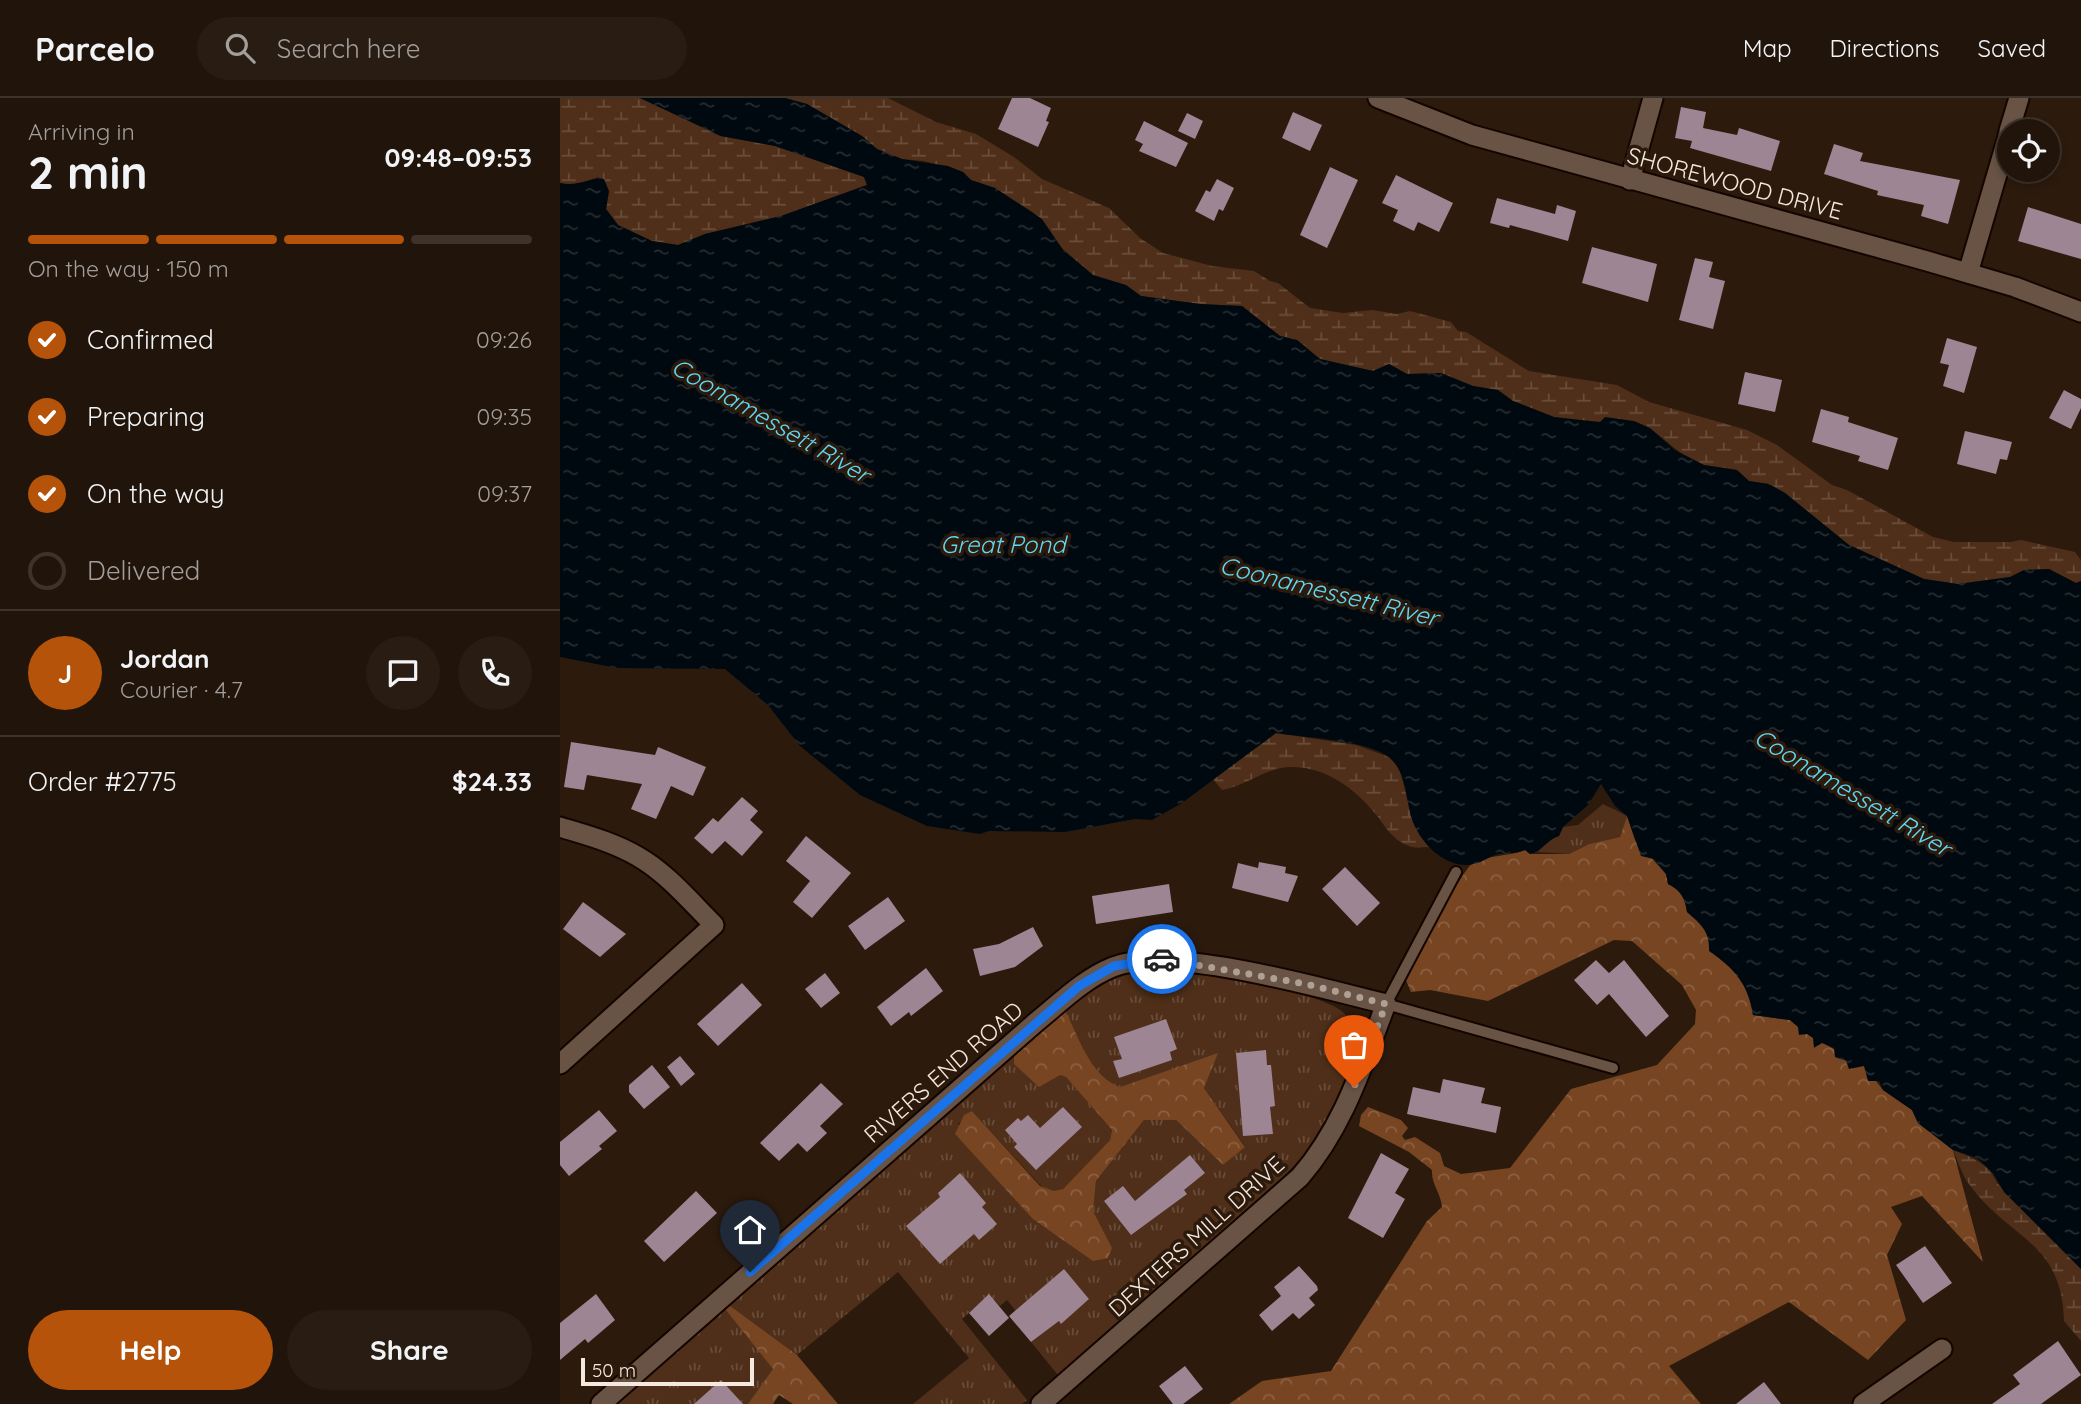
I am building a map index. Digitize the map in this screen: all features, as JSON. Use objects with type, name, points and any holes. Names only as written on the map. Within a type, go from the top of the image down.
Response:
[{"type":"street","name":"SHOREWOOD DRIVE","points":[[1378,98],[1472,135],[1968,273],[2081,312]]},
{"type":"street","points":[[1630,180],[1653,98]]},
{"type":"street","points":[[2013,119],[2019,98]]},
{"type":"street","points":[[1968,273],[1997,173]]},
{"type":"street","points":[[560,827],[606,841],[638,856],[672,883],[714,925],[560,1064]]},
{"type":"street","name":"RIVERS END ROAD","points":[[601,1404],[1035,1023],[1099,974],[1125,963],[1174,960],[1306,984],[1386,1004]]},
{"type":"street","name":"DEXTERS MILL DRIVE","points":[[1041,1404],[1300,1177],[1323,1148],[1346,1110],[1386,1004]]},
{"type":"street","points":[[1863,1404],[1942,1349]]},
{"type":"lane","points":[[1456,872],[1386,1004],[1613,1068]]},
{"type":"green space","points":[[560,98],[640,98],[720,136],[775,146],[864,177],[867,185],[781,216],[705,234],[678,245],[652,241],[618,225],[606,209],[609,191],[598,177],[576,186],[560,183]]},
{"type":"green space","points":[[785,98],[888,98],[936,122],[976,134],[1014,157],[1042,179],[1109,208],[1140,238],[1163,253],[1212,266],[1254,271],[1278,283],[1310,308],[1343,313],[1372,310],[1397,314],[1410,311],[1451,322],[1458,331],[1466,332],[1529,371],[1617,385],[1649,402],[1747,430],[1777,445],[1832,485],[1847,490],[1933,537],[1954,542],[2021,540],[2075,552],[2081,560],[2081,581],[2076,583],[2049,569],[2024,570],[2010,577],[1958,584],[1924,579],[1849,545],[1785,493],[1769,484],[1749,481],[1737,470],[1704,465],[1688,459],[1656,433],[1554,417],[1513,401],[1498,390],[1473,386],[1441,373],[1407,374],[1389,364],[1373,371],[1320,359],[1297,340],[1280,336],[1242,306],[1200,304],[1141,296],[1125,285],[1093,275],[1063,249],[1034,213],[995,188],[971,180],[963,172],[924,161],[902,159],[877,149],[862,136],[807,104]]},
{"type":"green space","points":[[1276,733],[1356,745],[1389,757],[1399,767],[1413,821],[1430,847],[1414,847],[1399,841],[1361,798],[1341,782],[1318,771],[1284,768],[1222,790],[1213,779]]},
{"type":"green space","points":[[1603,804],[1627,816],[1620,837],[1589,844],[1569,854],[1538,852],[1550,839],[1559,836],[1563,827],[1578,825]]},
{"type":"green space","points":[[1627,816],[1635,840],[1666,874],[1668,884],[1684,899],[1687,912],[1702,925],[1725,961],[1736,970],[1750,994],[1753,1015],[1790,1020],[1807,1034],[1864,1066],[1883,1090],[1912,1110],[1918,1123],[1953,1150],[1983,1262],[1922,1196],[1891,1207],[1902,1224],[1887,1255],[1906,1320],[1868,1360],[1789,1302],[1669,1366],[1701,1404],[1229,1404],[1262,1381],[1331,1371],[1427,1221],[1442,1207],[1432,1170],[1409,1152],[1359,1126],[1361,1115],[1368,1107],[1401,1120],[1408,1128],[1402,1136],[1405,1140],[1415,1137],[1440,1153],[1444,1166],[1461,1174],[1510,1168],[1571,1089],[1657,1065],[1695,1024],[1696,1010],[1682,985],[1632,941],[1614,940],[1488,1001],[1430,990],[1411,992],[1405,978],[1449,898],[1472,864],[1525,850],[1530,854],[1569,854],[1589,844],[1620,837]]},
{"type":"green space","points":[[1156,968],[1285,990],[1332,1005],[1345,1014],[1354,1029],[1356,1047],[1353,1066],[1346,1087],[1325,1127],[1293,1167],[1058,1375],[1031,1342],[1059,1321],[1061,1323],[1089,1299],[1064,1269],[1016,1311],[1007,1300],[1000,1306],[989,1295],[962,1319],[1027,1400],[1022,1404],[913,1404],[969,1358],[898,1272],[797,1355],[729,1305],[1014,1055],[1014,1060],[1066,1077],[1112,1130],[1110,1140],[1063,1189],[1054,1192],[1041,1186],[972,1111],[958,1124],[1112,1249],[1093,1211],[1096,1181],[1144,1120],[1176,1120],[1223,1165],[1245,1146],[1204,1088],[1217,1054],[1120,1087],[1110,1082],[1093,1065],[1065,1010],[1113,976]]},
{"type":"green space","points":[[1065,1010],[1093,1065],[1110,1082],[1120,1087],[1218,1053],[1204,1088],[1245,1147],[1223,1165],[1176,1120],[1144,1120],[1096,1181],[1093,1211],[1112,1248],[1108,1258],[1093,1261],[1033,1219],[955,1134],[964,1115],[972,1111],[1040,1186],[1054,1191],[1063,1189],[1110,1140],[1112,1130],[1066,1077],[1060,1075],[1039,1087],[1014,1064],[1014,1055]]},
{"type":"green space","points":[[1953,1150],[1985,1166],[1997,1183],[2081,1269],[2081,1341],[2064,1321],[2061,1294],[2054,1273],[2030,1243],[1984,1202],[1962,1172]]},
{"type":"green space","points":[[729,1305],[797,1355],[838,1404],[793,1404],[779,1395],[773,1404],[748,1404],[773,1369],[725,1309]]},
{"type":"green space","points":[[725,1309],[774,1369],[748,1404],[616,1404]]},
{"type":"water","name":"Great Pond","points":[[640,98],[785,98],[807,104],[862,136],[877,149],[902,159],[948,166],[963,172],[971,180],[995,188],[1042,219],[1063,250],[1093,275],[1126,285],[1141,296],[1200,304],[1242,306],[1280,336],[1297,340],[1320,359],[1373,371],[1389,364],[1407,374],[1441,373],[1473,386],[1498,390],[1513,401],[1554,417],[1600,422],[1605,417],[1634,421],[1650,428],[1675,450],[1704,465],[1737,470],[1749,481],[1769,484],[1785,493],[1849,545],[1924,579],[1958,584],[2010,577],[2024,570],[2049,569],[2076,583],[2081,581],[2081,1269],[2004,1192],[1993,1173],[1977,1158],[1953,1150],[1918,1123],[1912,1110],[1883,1090],[1879,1081],[1868,1081],[1864,1066],[1849,1069],[1846,1061],[1835,1057],[1834,1048],[1822,1043],[1814,1048],[1813,1038],[1807,1034],[1799,1035],[1798,1027],[1790,1020],[1753,1015],[1748,994],[1739,978],[1709,951],[1704,929],[1687,912],[1682,895],[1668,884],[1666,874],[1654,859],[1641,856],[1627,816],[1615,806],[1601,784],[1588,805],[1563,827],[1559,836],[1538,850],[1530,854],[1525,850],[1499,854],[1464,865],[1437,854],[1417,831],[1400,772],[1390,758],[1352,743],[1276,733],[1182,803],[1152,820],[1135,819],[1065,832],[989,831],[980,834],[927,826],[860,795],[800,746],[768,705],[725,669],[617,668],[560,657],[560,183],[574,184],[604,179],[609,191],[606,209],[618,225],[652,241],[678,245],[705,234],[781,216],[867,185],[864,177],[775,146],[721,136]]},
{"type":"building","points":[[1012,98],[1030,98],[1051,108],[1046,121],[1049,122],[1038,147],[998,129]]},
{"type":"building","points":[[1681,107],[1706,112],[1703,128],[1737,135],[1739,128],[1780,141],[1771,171],[1690,148],[1692,141],[1675,138]]},
{"type":"building","points":[[1293,112],[1322,125],[1310,151],[1282,138]]},
{"type":"building","points":[[1187,113],[1203,121],[1195,139],[1178,131]]},
{"type":"building","points":[[1144,121],[1188,143],[1176,167],[1139,151],[1143,144],[1135,140]]},
{"type":"building","points":[[1834,144],[1863,153],[1860,161],[1960,180],[1948,224],[1921,216],[1924,205],[1877,195],[1878,191],[1824,174]]},
{"type":"building","points":[[1330,167],[1358,180],[1327,248],[1300,235]]},
{"type":"building","points":[[1396,175],[1453,203],[1439,232],[1418,222],[1414,231],[1393,221],[1398,210],[1382,203]]},
{"type":"building","points":[[1217,179],[1234,188],[1223,211],[1219,209],[1214,221],[1195,211],[1206,190],[1210,192]]},
{"type":"building","points":[[1497,198],[1555,214],[1557,205],[1576,211],[1568,241],[1510,225],[1509,228],[1490,223]]},
{"type":"building","points":[[2028,207],[2081,224],[2081,259],[2018,241]]},
{"type":"building","points":[[1592,247],[1657,264],[1648,302],[1582,283]]},
{"type":"building","points":[[1695,258],[1713,262],[1709,277],[1725,281],[1713,329],[1679,320]]},
{"type":"building","points":[[1947,338],[1977,347],[1964,393],[1943,386],[1949,365],[1940,363]]},
{"type":"building","points":[[1745,372],[1782,380],[1775,412],[1738,404]]},
{"type":"building","points":[[2064,390],[2081,399],[2081,408],[2071,429],[2049,418]]},
{"type":"building","points":[[1821,409],[1849,417],[1848,422],[1898,438],[1888,470],[1858,461],[1860,456],[1812,442]]},
{"type":"building","points":[[1965,431],[2012,442],[2007,460],[2000,459],[1996,474],[1957,464]]},
{"type":"building","points":[[571,742],[655,755],[658,747],[706,767],[693,796],[671,786],[656,819],[631,809],[642,784],[587,775],[584,790],[564,787]]},
{"type":"building","points":[[742,797],[758,811],[750,820],[763,832],[742,856],[725,841],[712,854],[694,838],[713,818],[718,822]]},
{"type":"building","points":[[806,836],[851,873],[812,918],[793,902],[810,881],[786,861]]},
{"type":"building","points":[[1259,862],[1286,867],[1285,873],[1298,876],[1288,902],[1232,888],[1238,863],[1258,868]]},
{"type":"building","points":[[1345,867],[1380,903],[1357,926],[1322,889]]},
{"type":"building","points":[[1169,884],[1173,912],[1096,924],[1092,896]]},
{"type":"building","points":[[888,897],[905,921],[865,950],[848,926]]},
{"type":"building","points":[[583,902],[626,934],[600,957],[563,929]]},
{"type":"building","points":[[1033,927],[1043,946],[1015,967],[980,976],[973,949],[999,944]]},
{"type":"building","points":[[1596,960],[1609,973],[1624,960],[1669,1016],[1646,1037],[1609,994],[1597,1005],[1574,980]]},
{"type":"building","points":[[926,968],[943,991],[911,1016],[909,1012],[891,1026],[877,1007]]},
{"type":"building","points":[[825,973],[840,993],[821,1008],[805,989]]},
{"type":"building","points":[[742,983],[762,1005],[718,1046],[697,1024]]},
{"type":"building","points":[[1166,1019],[1177,1049],[1170,1052],[1172,1060],[1119,1078],[1113,1061],[1122,1059],[1114,1037]]},
{"type":"building","points":[[1266,1050],[1267,1065],[1271,1065],[1275,1106],[1270,1107],[1273,1134],[1243,1136],[1236,1053]]},
{"type":"building","points":[[680,1056],[695,1074],[681,1086],[667,1067]]},
{"type":"building","points":[[652,1065],[670,1087],[644,1109],[629,1092],[629,1085]]},
{"type":"building","points":[[1443,1079],[1485,1088],[1481,1103],[1501,1107],[1496,1133],[1407,1114],[1413,1087],[1440,1093]]},
{"type":"building","points":[[821,1083],[843,1104],[820,1126],[827,1133],[807,1152],[798,1143],[779,1161],[760,1143]]},
{"type":"building","points":[[1063,1107],[1082,1127],[1036,1170],[1014,1147],[1017,1144],[1005,1130],[1018,1118],[1021,1121],[1028,1115],[1040,1128]]},
{"type":"building","points":[[599,1110],[617,1131],[599,1146],[602,1149],[569,1176],[560,1165],[560,1142]]},
{"type":"building","points":[[1381,1153],[1409,1169],[1395,1193],[1405,1199],[1383,1238],[1348,1218]]},
{"type":"building","points":[[1190,1155],[1205,1173],[1184,1190],[1187,1194],[1131,1235],[1104,1201],[1123,1186],[1135,1201]]},
{"type":"building","points":[[960,1173],[986,1203],[982,1207],[997,1224],[979,1240],[974,1234],[940,1264],[906,1226],[940,1197],[938,1193]]},
{"type":"building","points":[[696,1191],[717,1213],[664,1262],[644,1241]]},
{"type":"building","points":[[1925,1246],[1952,1283],[1923,1303],[1896,1265]]},
{"type":"building","points":[[1299,1266],[1317,1286],[1318,1290],[1309,1298],[1315,1305],[1299,1319],[1293,1313],[1272,1331],[1259,1315],[1281,1296],[1274,1287]]},
{"type":"building","points":[[1064,1269],[1089,1299],[1061,1324],[1059,1321],[1031,1342],[1009,1316]]},
{"type":"building","points":[[596,1294],[615,1320],[588,1343],[585,1339],[560,1360],[560,1323]]},
{"type":"building","points":[[989,1294],[1009,1318],[989,1336],[969,1313]]},
{"type":"building","points":[[2058,1341],[2081,1375],[2041,1404],[1992,1404],[2020,1384],[2013,1375]]},
{"type":"building","points":[[1185,1366],[1203,1389],[1183,1404],[1173,1404],[1159,1386]]},
{"type":"building","points":[[721,1380],[743,1404],[694,1404]]},
{"type":"building","points":[[1764,1382],[1781,1404],[1736,1404]]},
{"type":"way so far","points":[[1162,959],[1306,984],[1386,1004],[1354,1087]]},
{"type":"route","points":[[750,1272],[1079,986],[1114,966],[1140,960],[1162,959]]},
{"type":"water label","name":"Coonamessett River","points":[[771,420]]},
{"type":"water label","name":"Coonamessett River","points":[[1329,591]]},
{"type":"water label","name":"Coonamessett River","points":[[1853,792]]}]
